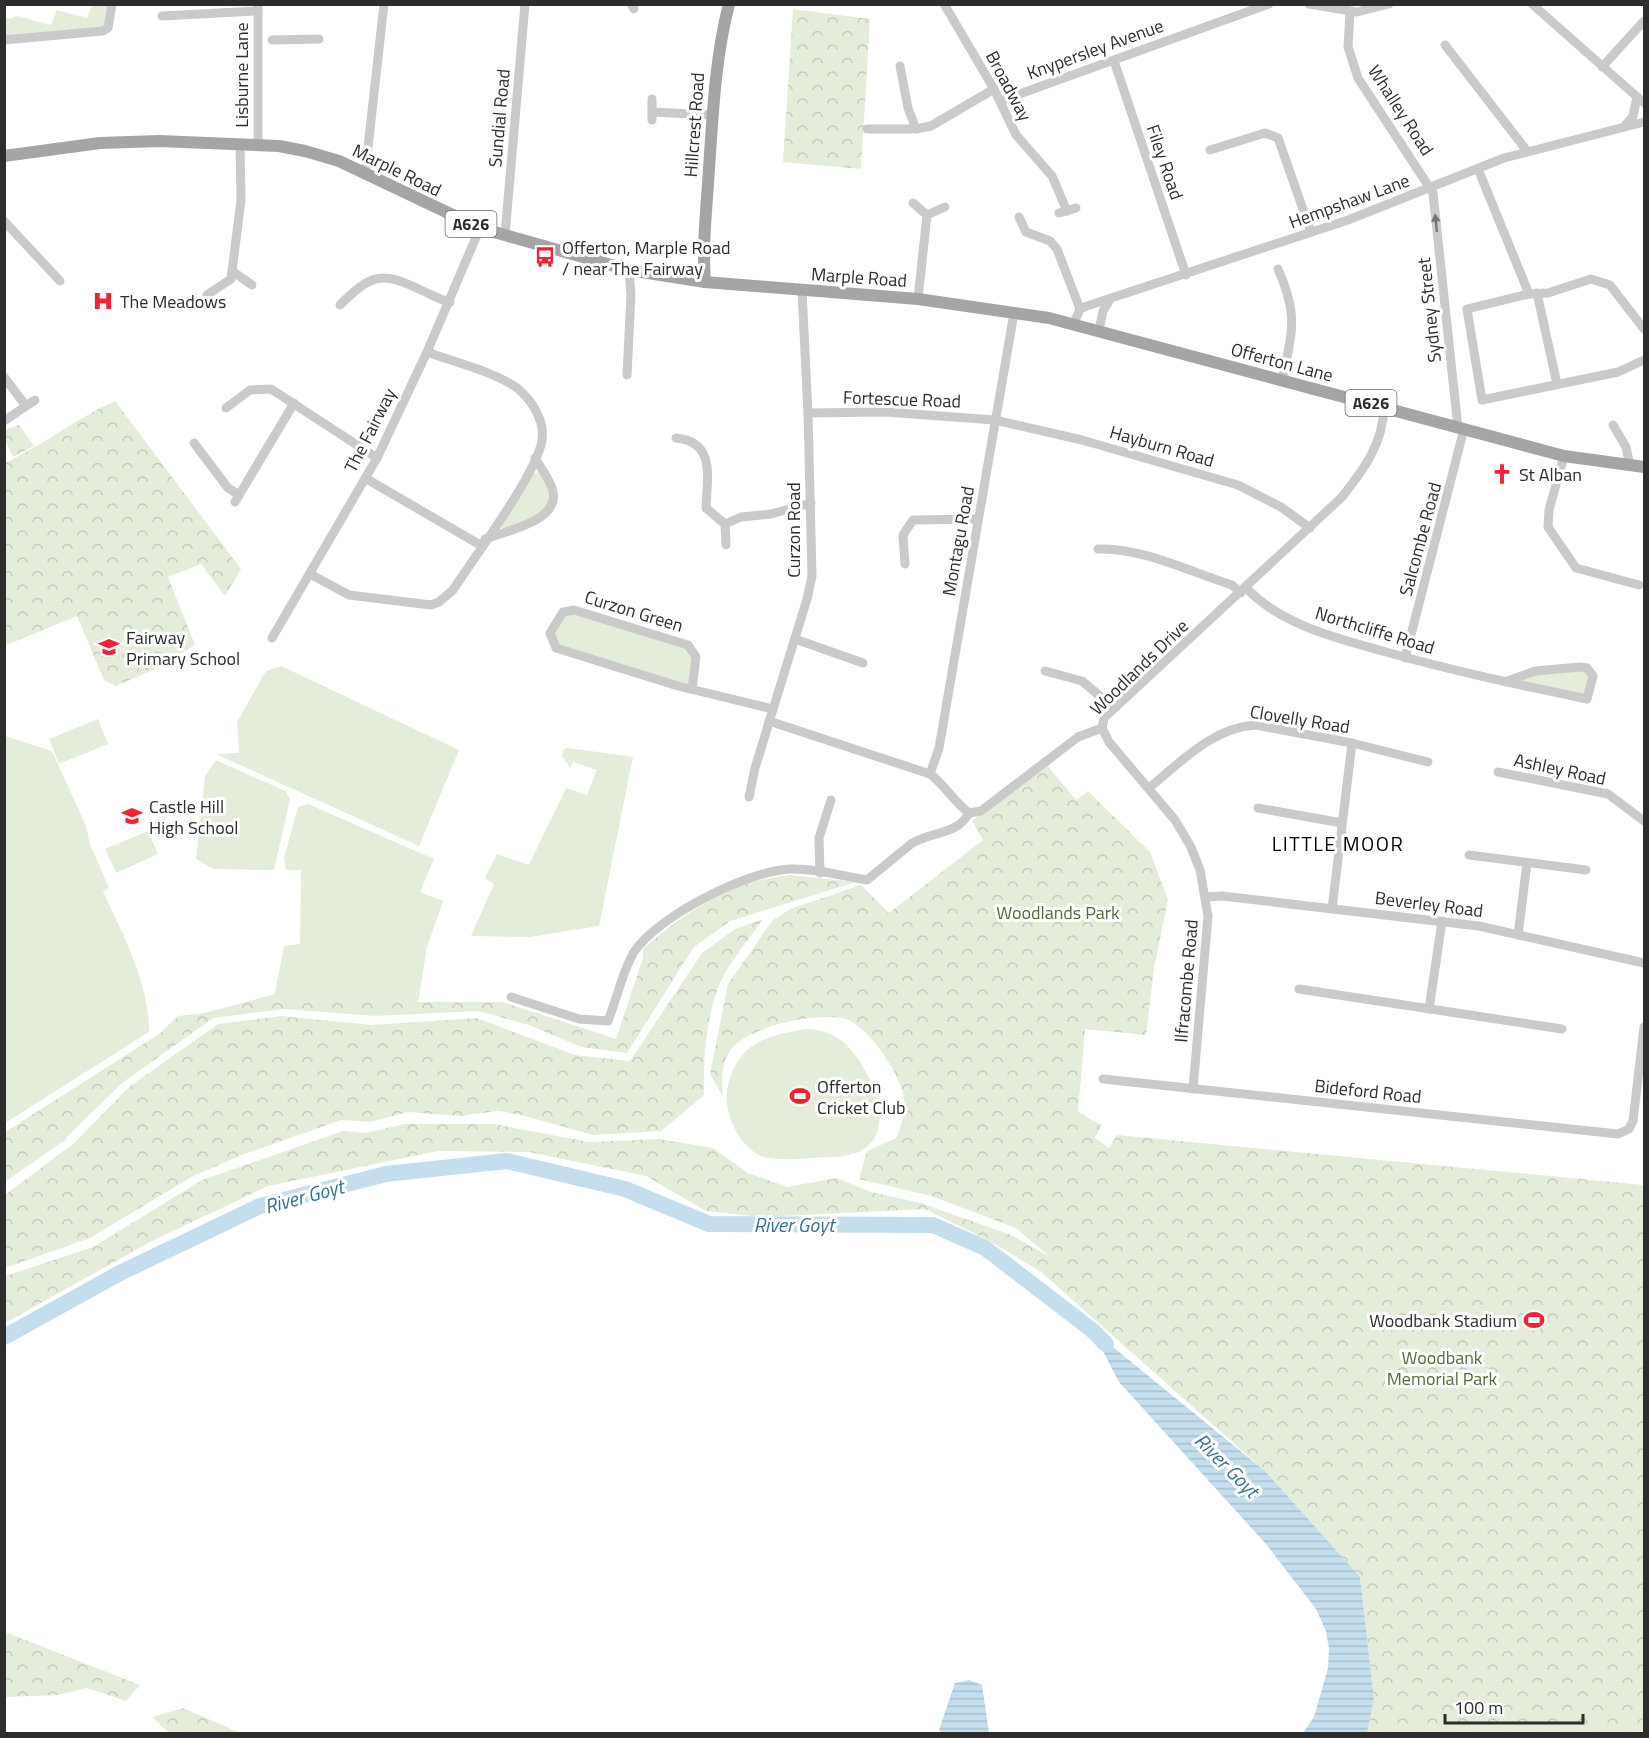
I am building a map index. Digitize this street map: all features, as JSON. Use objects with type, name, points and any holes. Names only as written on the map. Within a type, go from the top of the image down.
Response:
[{"type":"main road","name":"Hillcrest Road","points":[[699,281],[719,46],[729,4]]},
{"type":"main road","name":"Marple Road","points":[[4,156],[100,143],[201,141],[305,151],[339,161],[480,228],[629,270],[699,281],[918,299],[1014,312],[1093,328]]},
{"type":"main road","name":"Offerton Lane","points":[[1093,328],[1564,456],[1644,467]]},
{"type":"street","points":[[4,40],[104,31],[108,28],[112,4]]},
{"type":"street","points":[[365,174],[384,4]]},
{"type":"street","name":"Sundial Road","points":[[505,235],[525,4]]},
{"type":"street","name":"Knypersley Avenue","points":[[1000,101],[1269,4]]},
{"type":"street","points":[[1309,4],[1350,12],[1372,10],[1389,4]]},
{"type":"street","points":[[1532,4],[1641,100],[1634,116],[1624,127]]},
{"type":"street","name":"Broadway","points":[[947,6],[1017,135],[1052,176],[1067,211]]},
{"type":"street","points":[[162,16],[258,8]]},
{"type":"street","name":"Lisburne Lane","points":[[258,8],[258,145]]},
{"type":"street","name":"Whalley Road","points":[[1350,12],[1348,47],[1358,78],[1431,188]]},
{"type":"street","points":[[1602,68],[1644,21]]},
{"type":"street","points":[[272,40],[318,39]]},
{"type":"street","points":[[1445,45],[1527,151]]},
{"type":"street","name":"Filey Road","points":[[1113,61],[1186,275]]},
{"type":"street","points":[[900,66],[906,101],[916,129]]},
{"type":"street","points":[[867,129],[916,129],[938,123],[994,89]]},
{"type":"street","points":[[652,99],[652,116],[712,115]]},
{"type":"street","name":"Hempshaw Lane","points":[[1080,309],[1311,232],[1527,151],[1644,122]]},
{"type":"street","points":[[1210,150],[1265,133],[1278,138],[1311,232]]},
{"type":"street","points":[[207,295],[227,283],[231,272],[240,200],[240,144]]},
{"type":"street","points":[[1478,169],[1533,294],[1557,384]]},
{"type":"street","name":"Sydney Street","points":[[1431,188],[1461,428]]},
{"type":"street","points":[[913,203],[927,215]]},
{"type":"street","points":[[927,215],[945,207]]},
{"type":"street","points":[[918,299],[927,215]]},
{"type":"street","points":[[1019,217],[1026,232],[1050,241],[1057,249],[1080,309],[1074,323]]},
{"type":"street","points":[[4,220],[60,281]]},
{"type":"street","name":"The Fairway","points":[[272,638],[377,458],[450,302],[480,228]]},
{"type":"street","points":[[1278,269],[1290,295],[1293,314],[1282,381]]},
{"type":"street","points":[[627,375],[631,316],[629,270]]},
{"type":"street","points":[[231,272],[252,285]]},
{"type":"street","points":[[340,305],[368,280],[383,277],[398,279],[450,302]]},
{"type":"street","points":[[1644,329],[1610,285],[1591,279],[1467,309],[1479,394],[1482,399],[1618,372],[1644,360]]},
{"type":"street","name":"Curzon Road","points":[[749,797],[812,576],[802,291]]},
{"type":"street","points":[[1093,328],[1108,301]]},
{"type":"street","name":"Montagu Road","points":[[930,774],[939,748],[1014,312]]},
{"type":"street","points":[[310,574],[349,595],[431,605],[447,597],[516,494],[535,458],[542,442],[542,429],[534,407],[527,398],[509,383],[427,352]]},
{"type":"street","points":[[4,377],[26,406]]},
{"type":"street","points":[[226,408],[236,396],[250,390],[264,388],[294,403],[377,458]]},
{"type":"street","points":[[4,421],[35,400]]},
{"type":"street","points":[[194,443],[198,453],[237,499],[294,403]]},
{"type":"street","name":"Woodlands Drive","points":[[511,997],[579,1019],[608,1021],[634,952],[655,931],[706,896],[748,878],[790,869],[867,880],[919,839],[953,830],[969,813],[981,811],[1078,737],[1102,728],[1104,718],[1114,708],[1311,528],[1366,467],[1383,429],[1384,407]]},
{"type":"street","name":"Fortescue Road","points":[[808,413],[885,412],[995,420]]},
{"type":"street","name":"Hayburn Road","points":[[995,420],[1082,440],[1238,485],[1281,507],[1311,528]]},
{"type":"street","points":[[1612,425],[1626,447],[1630,466]]},
{"type":"street","name":"Salcombe Road","points":[[1405,657],[1461,428]]},
{"type":"street","points":[[676,438],[687,440],[699,447],[706,457],[706,508],[725,524],[726,545]]},
{"type":"street","points":[[1564,456],[1549,510],[1548,527],[1552,535],[1576,568],[1639,585]]},
{"type":"street","points":[[484,542],[542,517],[550,509],[553,503],[552,489],[535,458]]},
{"type":"street","points":[[365,478],[484,542]]},
{"type":"street","points":[[725,524],[741,517],[771,514],[811,503]]},
{"type":"street","points":[[904,564],[903,535],[913,520],[978,519]]},
{"type":"street","name":"Northcliffe Road","points":[[1098,549],[1116,549],[1136,554],[1232,585],[1297,624],[1405,657],[1505,682],[1587,699],[1593,676],[1587,668],[1580,667],[1535,671],[1505,682]]},
{"type":"street","name":"Curzon Green","points":[[692,689],[696,657],[688,645],[574,610],[563,612],[550,633],[556,648],[692,689],[773,709]]},
{"type":"street","points":[[795,639],[863,663]]},
{"type":"street","points":[[1045,670],[1082,681],[1114,708]]},
{"type":"street","points":[[769,721],[930,774],[944,784],[958,804],[969,813]]},
{"type":"street","name":"Clovelly Road","points":[[1149,788],[1205,743],[1238,726],[1255,725],[1352,743],[1428,762]]},
{"type":"street","name":"Ilfracombe Road","points":[[1102,728],[1110,742],[1149,788],[1191,847],[1206,897],[1209,916],[1193,1089]]},
{"type":"street","points":[[1332,909],[1352,743]]},
{"type":"street","name":"Ashley Road","points":[[1498,772],[1608,794],[1644,820]]},
{"type":"street","points":[[820,873],[819,838],[831,800]]},
{"type":"street","points":[[1258,808],[1342,823]]},
{"type":"street","points":[[1469,855],[1586,870]]},
{"type":"street","points":[[1518,935],[1527,863]]},
{"type":"street","name":"Beverley Road","points":[[1206,897],[1222,896],[1442,921],[1644,963]]},
{"type":"street","points":[[1429,1009],[1442,921]]},
{"type":"street","points":[[1299,989],[1562,1029]]},
{"type":"street","name":"Bideford Road","points":[[1103,1079],[1618,1134],[1629,1129],[1633,1121],[1644,1027]]},
{"type":"green space","points":[[92,5],[112,5],[108,28],[5,40],[5,17],[10,19],[16,16],[51,25],[57,10],[87,18]]},
{"type":"green space","points":[[793,9],[870,19],[861,169],[783,162]]},
{"type":"green space","points":[[115,401],[241,569],[225,596],[201,564],[168,577],[195,645],[153,670],[116,686],[104,680],[77,616],[4,646],[5,463]]},
{"type":"green space","points":[[19,425],[34,446],[13,457],[5,440],[5,430]]},
{"type":"green space","points":[[540,472],[547,485],[549,496],[547,504],[535,516],[503,530],[500,524],[531,474]]},
{"type":"green space","points":[[568,610],[694,651],[692,689],[556,648],[550,633]]},
{"type":"green space","points":[[281,666],[459,750],[419,846],[216,754],[239,753],[237,722],[266,671]]},
{"type":"green space","points":[[1580,667],[1592,673],[1590,695],[1514,684],[1535,671]]},
{"type":"green space","points":[[98,719],[108,744],[59,764],[49,739]]},
{"type":"green space","points":[[5,736],[52,751],[86,826],[90,844],[109,888],[103,891],[134,959],[145,995],[149,1032],[5,1123]]},
{"type":"green space","points":[[564,749],[633,757],[599,926],[530,937],[471,936],[494,884],[485,878],[497,854],[529,865],[566,788],[587,795],[597,770],[573,762],[570,768],[562,756]]},
{"type":"green space","points":[[216,760],[285,791],[290,799],[274,870],[213,869],[196,859],[205,776]]},
{"type":"green space","name":"Woodbank Memorial Park","points":[[1046,764],[1076,800],[1088,791],[1150,852],[1168,900],[1154,968],[1146,1035],[1085,1029],[1078,1112],[1101,1125],[1095,1138],[1109,1148],[1117,1135],[1644,1185],[1644,1733],[1367,1733],[1374,1699],[1360,1577],[1265,1471],[1041,1272],[997,1245],[925,1209],[762,1217],[706,1211],[646,1176],[529,1152],[438,1151],[268,1186],[152,1241],[5,1323],[5,1276],[93,1247],[202,1180],[343,1131],[365,1133],[405,1124],[494,1124],[589,1142],[659,1139],[713,1148],[748,1173],[787,1187],[837,1178],[871,1192],[921,1203],[1011,1235],[1050,1257],[1016,1228],[931,1196],[859,1179],[867,1151],[896,1138],[903,1113],[904,1098],[897,1077],[882,1052],[873,1040],[854,1023],[833,1017],[804,1019],[772,1026],[745,1038],[730,1050],[727,1056],[722,1077],[723,1097],[710,1074],[728,984],[772,921],[790,909],[861,885],[889,913],[983,840],[972,821]]},
{"type":"green space","points":[[308,804],[434,859],[420,892],[443,901],[427,947],[418,1002],[302,995],[285,1000],[274,998],[284,946],[300,944],[301,870],[286,870],[284,858],[298,807]]},
{"type":"green space","points":[[148,831],[158,854],[116,873],[105,849]]},
{"type":"green space","points":[[789,875],[856,882],[730,921],[693,948],[627,1053],[581,1047],[529,1025],[478,1011],[375,1016],[284,1009],[213,1018],[122,1083],[62,1142],[5,1182],[5,1132],[159,1034],[178,1016],[205,1013],[275,994],[274,998],[285,1000],[302,995],[418,1002],[503,1002],[616,1039],[643,958],[643,949],[706,902],[749,883]]},
{"type":"green space","points":[[763,919],[730,965],[716,994],[707,1037],[704,1095],[661,1131],[593,1135],[499,1111],[460,1116],[408,1112],[370,1122],[341,1120],[242,1155],[193,1176],[90,1238],[5,1268],[5,1195],[73,1144],[129,1087],[218,1024],[281,1016],[372,1025],[477,1018],[575,1055],[630,1061],[702,953],[735,929]]},
{"type":"green space","points":[[806,1029],[832,1035],[840,1039],[852,1051],[874,1089],[878,1102],[879,1126],[868,1146],[845,1156],[772,1159],[761,1156],[746,1145],[730,1118],[726,1099],[732,1074],[745,1052],[755,1044],[777,1035]]},
{"type":"green space","points":[[5,1632],[140,1685],[126,1701],[87,1688],[58,1695],[5,1697]]},
{"type":"green space","points":[[183,1708],[240,1733],[169,1733],[152,1717]]},
{"type":"water","points":[[1092,1330],[1265,1471],[1360,1577],[1374,1699],[1367,1733],[1303,1733],[1314,1717],[1328,1668],[1329,1649],[1326,1631],[1316,1609],[1266,1544],[1119,1382]]},
{"type":"water","points":[[969,1680],[982,1685],[989,1733],[943,1733],[939,1730],[955,1683]]},
{"type":"waterway","name":"River Goyt","points":[[4,1337],[120,1273],[260,1206],[386,1174],[507,1161],[625,1189],[709,1224],[933,1225],[985,1248],[1092,1330],[1106,1344]]},
{"type":"place","name":"Offerton, Marple Road / near The Fairway","points":[[545,257]]},
{"type":"place","name":"The Meadows","points":[[103,301]]},
{"type":"place","name":"St Alban","points":[[1502,474]]},
{"type":"place","name":"Fairway Primary School","points":[[109,647]]},
{"type":"place","name":"Castle Hill High School","points":[[132,816]]},
{"type":"place","name":"Offerton Cricket Club","points":[[800,1096]]},
{"type":"place","name":"Woodbank Stadium","points":[[1534,1320]]},
{"type":"district","name":"LITTLE MOOR","points":[[1338,843]]},
{"type":"park label","name":"Woodlands Park","points":[[1058,912]]}]
